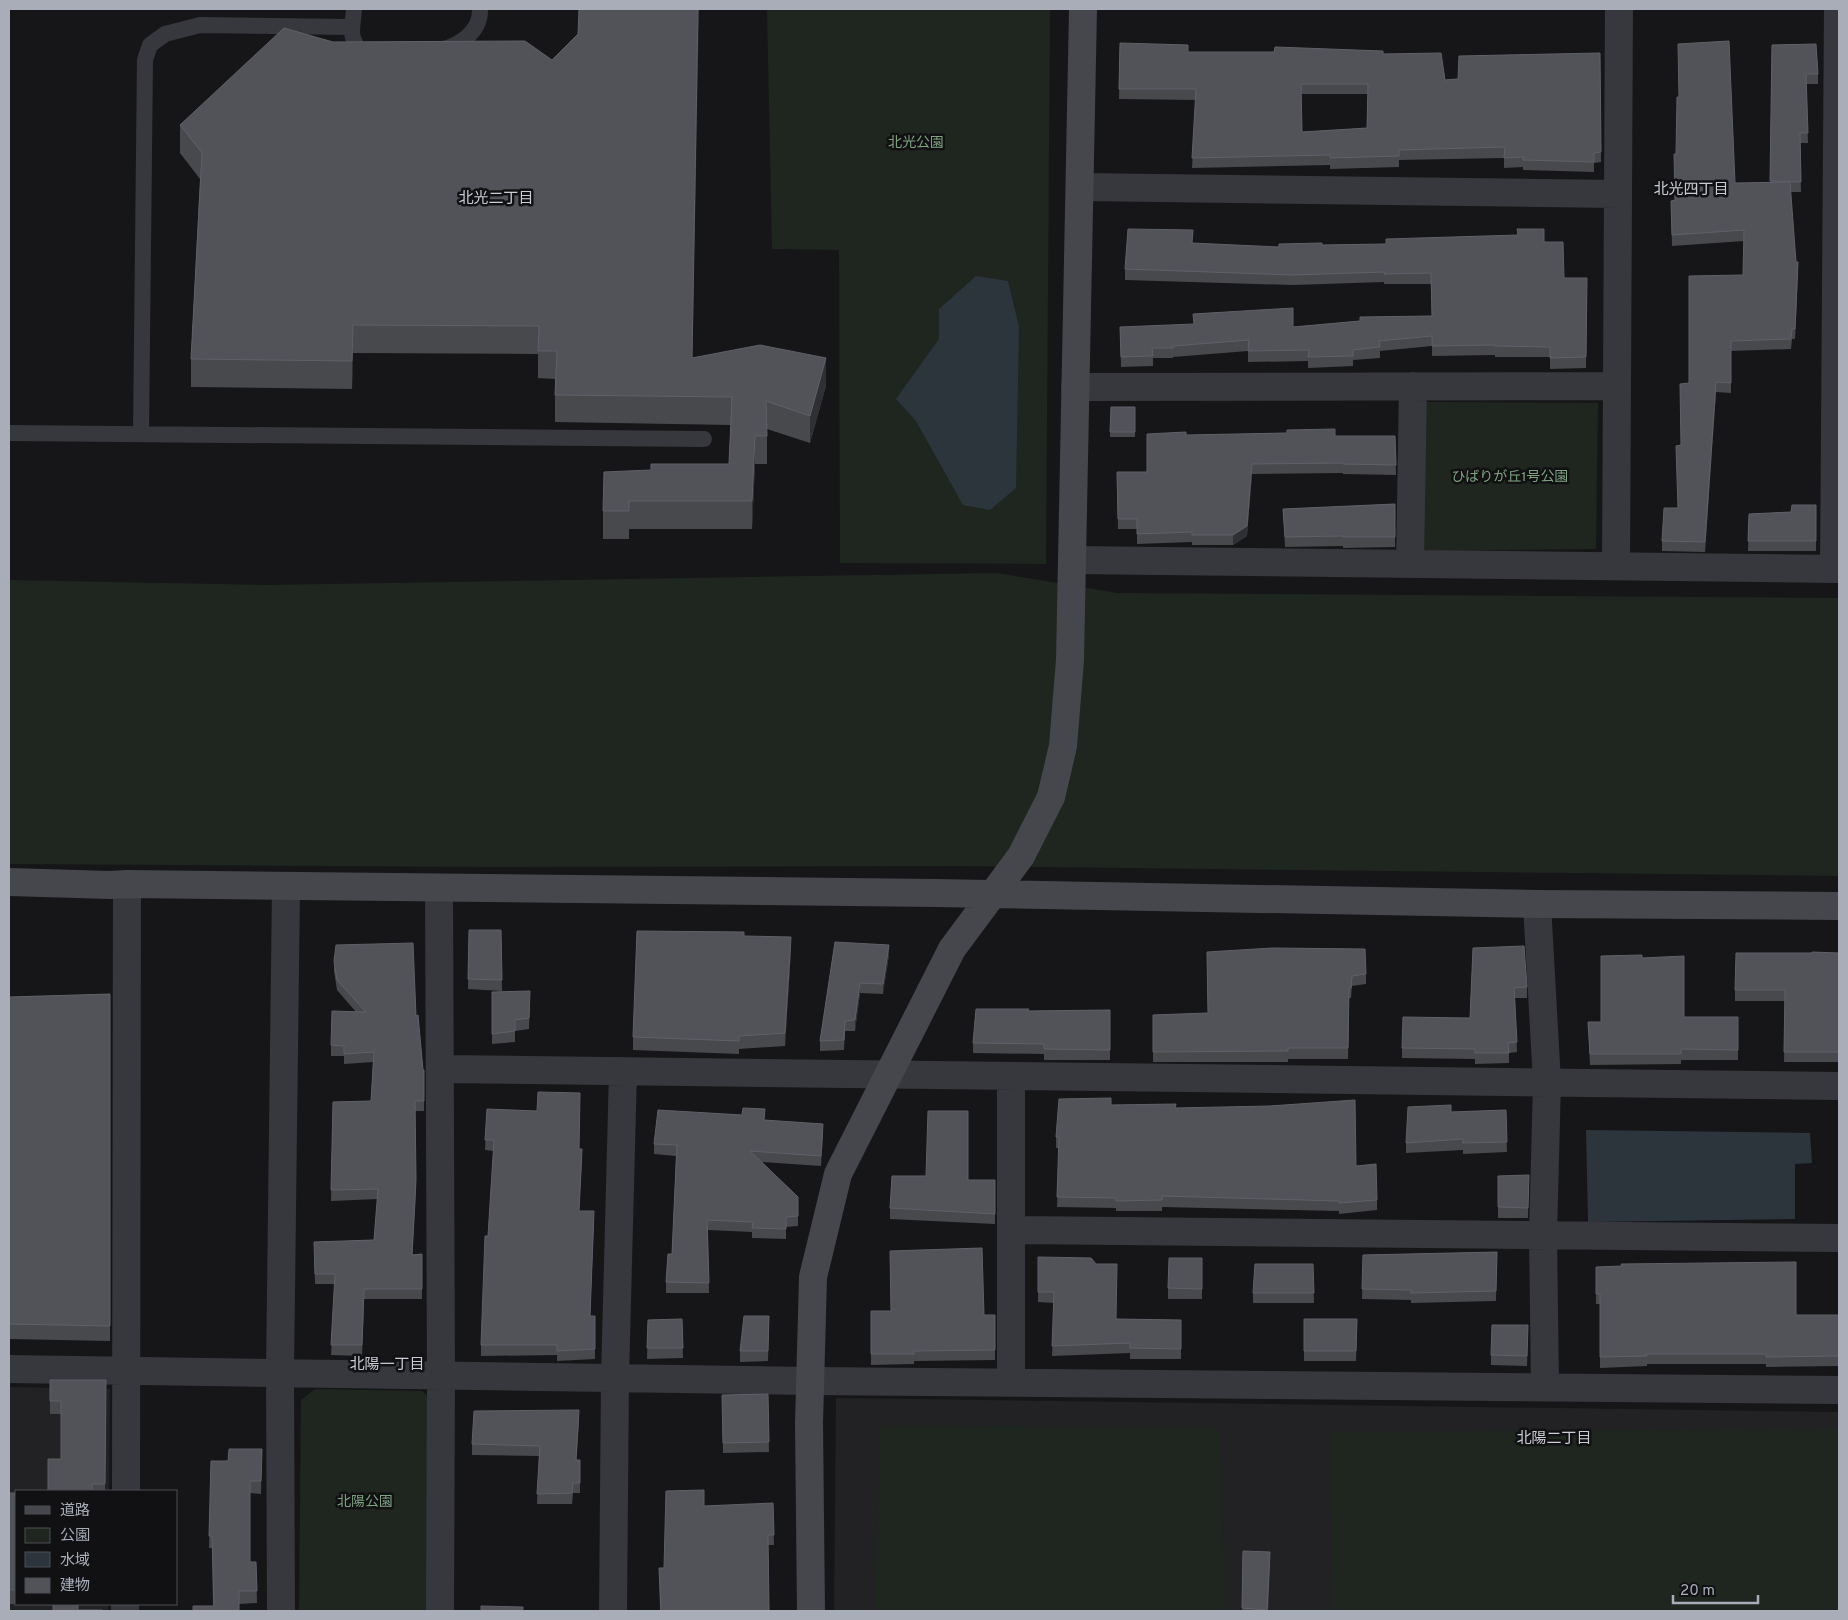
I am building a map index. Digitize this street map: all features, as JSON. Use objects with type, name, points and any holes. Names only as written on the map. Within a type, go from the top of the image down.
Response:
[{"type":"street","points":[[811,1611],[810,1380],[813,1277],[838,1174],[952,949],[1021,856],[1052,798],[1063,746],[1070,660],[1083,9]]},
{"type":"street","points":[[1616,566],[1620,9]]},
{"type":"street","points":[[1072,560],[1836,569],[1838,9]]},
{"type":"street","points":[[1080,188],[1618,194]]},
{"type":"street","points":[[1410,564],[1413,386]]},
{"type":"street","points":[[1075,387],[1617,386]]},
{"type":"street","points":[[9,882],[110,885],[915,893],[1537,904],[1839,906]]},
{"type":"street","points":[[126,1490],[127,884]]},
{"type":"street","points":[[281,1611],[280,1372],[286,887]]},
{"type":"street","points":[[440,888],[440,1611]]},
{"type":"street","points":[[1537,904],[1547,1082],[1543,1235],[1545,1387]]},
{"type":"street","points":[[440,1069],[1839,1086]]},
{"type":"street","points":[[613,1611],[615,1378],[623,1071]]},
{"type":"street","points":[[1011,1076],[1011,1382]]},
{"type":"street","points":[[1011,1230],[1839,1238]]},
{"type":"street","points":[[9,1369],[615,1378],[1839,1390]]},
{"type":"lane","points":[[354,9],[352,27],[354,43],[362,52],[389,53]]},
{"type":"lane","points":[[423,53],[450,48],[471,35],[480,15],[480,9]]},
{"type":"lane","points":[[141,434],[146,60],[150,45],[164,34],[200,25],[352,27]]},
{"type":"lane","points":[[9,433],[704,439]]},
{"type":"shaded area","points":[[9,1387],[110,1389],[109,1490],[15,1490],[15,1605],[108,1605],[108,1611],[9,1611]]},
{"type":"shaded area","points":[[836,1398],[1839,1412],[1839,1611],[834,1611]]},
{"type":"green space","name":"北光公園","points":[[767,9],[1050,9],[1046,564],[840,563],[839,250],[772,249]]},
{"type":"green space","name":"ひばりが丘1号公園","points":[[1426,402],[1598,403],[1596,549],[1421,551]]},
{"type":"green space","points":[[997,573],[1118,593],[1839,598],[1839,876],[945,866],[484,867],[9,864],[9,580],[267,585]]},
{"type":"green space","name":"北陽公園","points":[[315,1389],[422,1391],[434,1401],[427,1611],[299,1611],[301,1400]]},
{"type":"green space","points":[[880,1425],[1219,1428],[1225,1611],[875,1611]]},
{"type":"green space","points":[[1839,1429],[1839,1611],[1333,1611],[1329,1432]]},
{"type":"water","points":[[976,276],[1008,281],[1019,327],[1016,488],[990,510],[963,505],[916,421],[896,399],[939,339],[939,309]]},
{"type":"water","points":[[1586,1130],[1810,1133],[1812,1163],[1795,1164],[1795,1219],[1588,1222]]},
{"type":"building","points":[[579,9],[698,9],[692,358],[760,345],[826,358],[810,416],[766,401],[767,436],[755,436],[752,501],[629,501],[629,511],[603,511],[604,472],[651,470],[651,464],[729,464],[732,397],[555,395],[557,351],[538,351],[539,326],[353,325],[352,361],[191,359],[202,153],[180,125],[284,28],[333,42],[525,41],[552,60],[578,34]]},
{"type":"building","points":[[1729,41],[1735,183],[1790,182],[1796,262],[1798,262],[1795,329],[1792,329],[1791,339],[1731,341],[1731,383],[1716,382],[1705,542],[1662,541],[1664,508],[1678,508],[1676,446],[1681,445],[1680,384],[1689,383],[1689,276],[1743,275],[1744,230],[1672,235],[1671,201],[1675,200],[1674,154],[1676,154],[1677,97],[1679,97],[1678,44]]},
{"type":"building","points":[[1120,43],[1188,45],[1188,52],[1274,52],[1275,47],[1383,51],[1383,54],[1441,53],[1445,80],[1458,79],[1459,56],[1600,53],[1601,152],[1594,153],[1594,162],[1523,160],[1523,157],[1504,158],[1505,147],[1399,150],[1399,156],[1330,158],[1330,155],[1192,158],[1196,89],[1119,89]],"holes":[[[1301,84],[1368,84],[1367,128],[1302,132]]]},
{"type":"building","points":[[1816,44],[1818,74],[1806,74],[1808,133],[1800,133],[1801,182],[1770,181],[1772,45]]},
{"type":"building","points":[[1128,229],[1193,230],[1192,243],[1279,247],[1279,244],[1386,244],[1386,239],[1518,235],[1517,229],[1544,229],[1544,242],[1563,242],[1564,278],[1587,278],[1586,357],[1550,358],[1550,347],[1495,345],[1432,346],[1432,336],[1379,341],[1380,347],[1353,350],[1353,356],[1308,357],[1309,350],[1248,351],[1249,340],[1173,346],[1173,348],[1152,348],[1153,356],[1121,357],[1120,327],[1194,324],[1193,314],[1293,308],[1293,327],[1360,321],[1360,317],[1432,316],[1431,273],[1384,274],[1385,272],[1293,275],[1125,269]]},
{"type":"building","points":[[1111,407],[1135,407],[1135,432],[1110,432]]},
{"type":"building","points":[[1335,429],[1335,436],[1395,436],[1396,465],[1343,463],[1252,464],[1247,526],[1233,535],[1192,535],[1192,532],[1137,534],[1137,519],[1118,519],[1117,472],[1147,472],[1147,434],[1186,432],[1186,435],[1287,433],[1287,430]]},
{"type":"building","points":[[1395,504],[1395,537],[1285,537],[1283,509]]},
{"type":"building","points":[[1792,505],[1816,505],[1816,541],[1748,541],[1749,514],[1791,512]]},
{"type":"building","points":[[469,930],[501,930],[502,980],[468,979]]},
{"type":"building","points":[[637,931],[744,932],[744,936],[791,937],[785,1033],[739,1036],[739,1041],[633,1037]]},
{"type":"building","points":[[835,942],[889,945],[883,984],[860,983],[855,1020],[845,1021],[844,1040],[820,1041]]},
{"type":"building","points":[[413,943],[416,1016],[418,1015],[424,1070],[424,1101],[415,1101],[416,1180],[412,1255],[422,1254],[422,1289],[364,1289],[362,1345],[331,1345],[335,1274],[315,1274],[314,1242],[374,1240],[378,1189],[331,1190],[333,1102],[371,1101],[374,1052],[344,1054],[344,1046],[331,1045],[332,1011],[366,1012],[337,980],[334,961],[336,945]]},
{"type":"building","points":[[1524,946],[1527,987],[1514,988],[1517,1042],[1508,1043],[1509,1053],[1475,1053],[1475,1049],[1402,1048],[1403,1017],[1470,1018],[1473,948]]},
{"type":"building","points":[[1272,948],[1365,949],[1366,974],[1352,976],[1351,988],[1349,988],[1348,1048],[1288,1048],[1288,1051],[1153,1052],[1153,1015],[1208,1013],[1207,952]]},
{"type":"building","points":[[1736,953],[1839,953],[1839,1052],[1784,1052],[1785,990],[1735,990]]},
{"type":"building","points":[[1642,955],[1642,958],[1684,956],[1684,1017],[1738,1017],[1738,1050],[1681,1049],[1681,1054],[1590,1054],[1588,1022],[1601,1022],[1601,956]]},
{"type":"building","points":[[530,991],[529,1018],[515,1020],[515,1031],[492,1034],[492,992]]},
{"type":"building","points":[[110,994],[110,1326],[9,1324],[9,997]]},
{"type":"building","points":[[976,1009],[1029,1009],[1028,1011],[1110,1010],[1110,1050],[1044,1049],[1044,1044],[973,1043]]},
{"type":"building","points":[[538,1092],[580,1093],[579,1149],[582,1149],[579,1211],[594,1211],[590,1316],[595,1316],[595,1349],[557,1351],[557,1345],[481,1345],[485,1236],[488,1236],[494,1140],[485,1140],[487,1109],[537,1111]]},
{"type":"building","points":[[1111,1098],[1111,1105],[1176,1104],[1175,1108],[1270,1106],[1355,1100],[1356,1166],[1376,1164],[1377,1200],[1339,1203],[1339,1201],[1162,1196],[1162,1200],[1116,1201],[1116,1198],[1057,1197],[1059,1137],[1056,1137],[1059,1099]]},
{"type":"building","points":[[1451,1105],[1451,1112],[1506,1110],[1507,1142],[1463,1143],[1463,1139],[1406,1143],[1408,1107]]},
{"type":"building","points":[[743,1108],[765,1109],[764,1120],[823,1124],[821,1156],[750,1151],[798,1197],[798,1216],[786,1217],[786,1229],[752,1228],[753,1222],[707,1220],[709,1283],[666,1282],[668,1254],[672,1254],[677,1145],[654,1144],[658,1110],[742,1115]]},
{"type":"building","points":[[928,1111],[968,1111],[968,1180],[995,1180],[995,1214],[890,1208],[892,1176],[926,1176]]},
{"type":"building","points":[[1529,1175],[1528,1208],[1498,1207],[1498,1176]]},
{"type":"building","points":[[982,1248],[984,1315],[995,1315],[995,1350],[914,1351],[914,1354],[871,1354],[871,1311],[891,1311],[890,1251]]},
{"type":"building","points":[[1497,1252],[1496,1291],[1411,1293],[1411,1290],[1362,1289],[1363,1255]]},
{"type":"building","points":[[1038,1257],[1091,1258],[1096,1264],[1117,1264],[1116,1319],[1181,1320],[1181,1349],[1130,1348],[1130,1343],[1052,1346],[1054,1292],[1038,1292]]},
{"type":"building","points":[[1169,1258],[1202,1258],[1202,1289],[1168,1288]]},
{"type":"building","points":[[1796,1262],[1796,1315],[1839,1315],[1839,1356],[1766,1357],[1766,1354],[1646,1354],[1647,1356],[1600,1357],[1600,1294],[1596,1294],[1596,1267],[1622,1266],[1621,1264]]},
{"type":"building","points":[[1255,1264],[1313,1264],[1314,1293],[1253,1293]]},
{"type":"building","points":[[744,1316],[769,1316],[768,1351],[740,1351]]},
{"type":"building","points":[[682,1319],[683,1348],[647,1348],[648,1320]]},
{"type":"building","points":[[1304,1319],[1357,1319],[1356,1351],[1304,1351]]},
{"type":"building","points":[[1492,1325],[1528,1325],[1527,1356],[1491,1355]]},
{"type":"building","points":[[50,1380],[106,1380],[105,1484],[92,1484],[92,1490],[48,1490],[48,1459],[61,1459],[61,1401],[50,1401]]},
{"type":"building","points":[[768,1394],[769,1442],[723,1443],[722,1395]]},
{"type":"building","points":[[579,1410],[576,1460],[580,1460],[580,1483],[573,1483],[572,1493],[537,1494],[540,1446],[472,1444],[474,1411]]},
{"type":"building","points":[[229,1449],[262,1449],[261,1481],[250,1481],[250,1562],[256,1562],[257,1591],[239,1591],[239,1611],[193,1611],[193,1606],[214,1606],[212,1536],[209,1536],[211,1461],[228,1461]]},
{"type":"building","points":[[704,1490],[704,1506],[773,1503],[774,1535],[768,1535],[769,1611],[661,1611],[659,1568],[664,1568],[666,1491]]},
{"type":"building","points":[[9,1493],[15,1493],[15,1590],[9,1590]]},
{"type":"building","points":[[1243,1551],[1270,1552],[1267,1610],[1242,1608]]},
{"type":"building","points":[[53,1605],[78,1605],[78,1610],[102,1610],[102,1611],[53,1611]]},
{"type":"building","points":[[481,1606],[523,1607],[523,1611],[481,1611]]},
{"type":"district","name":"北光四丁目","points":[[1691,189]]},
{"type":"district","name":"北光二丁目","points":[[496,198]]},
{"type":"district","name":"北陽一丁目","points":[[387,1364]]},
{"type":"district","name":"北陽二丁目","points":[[1554,1438]]}]
